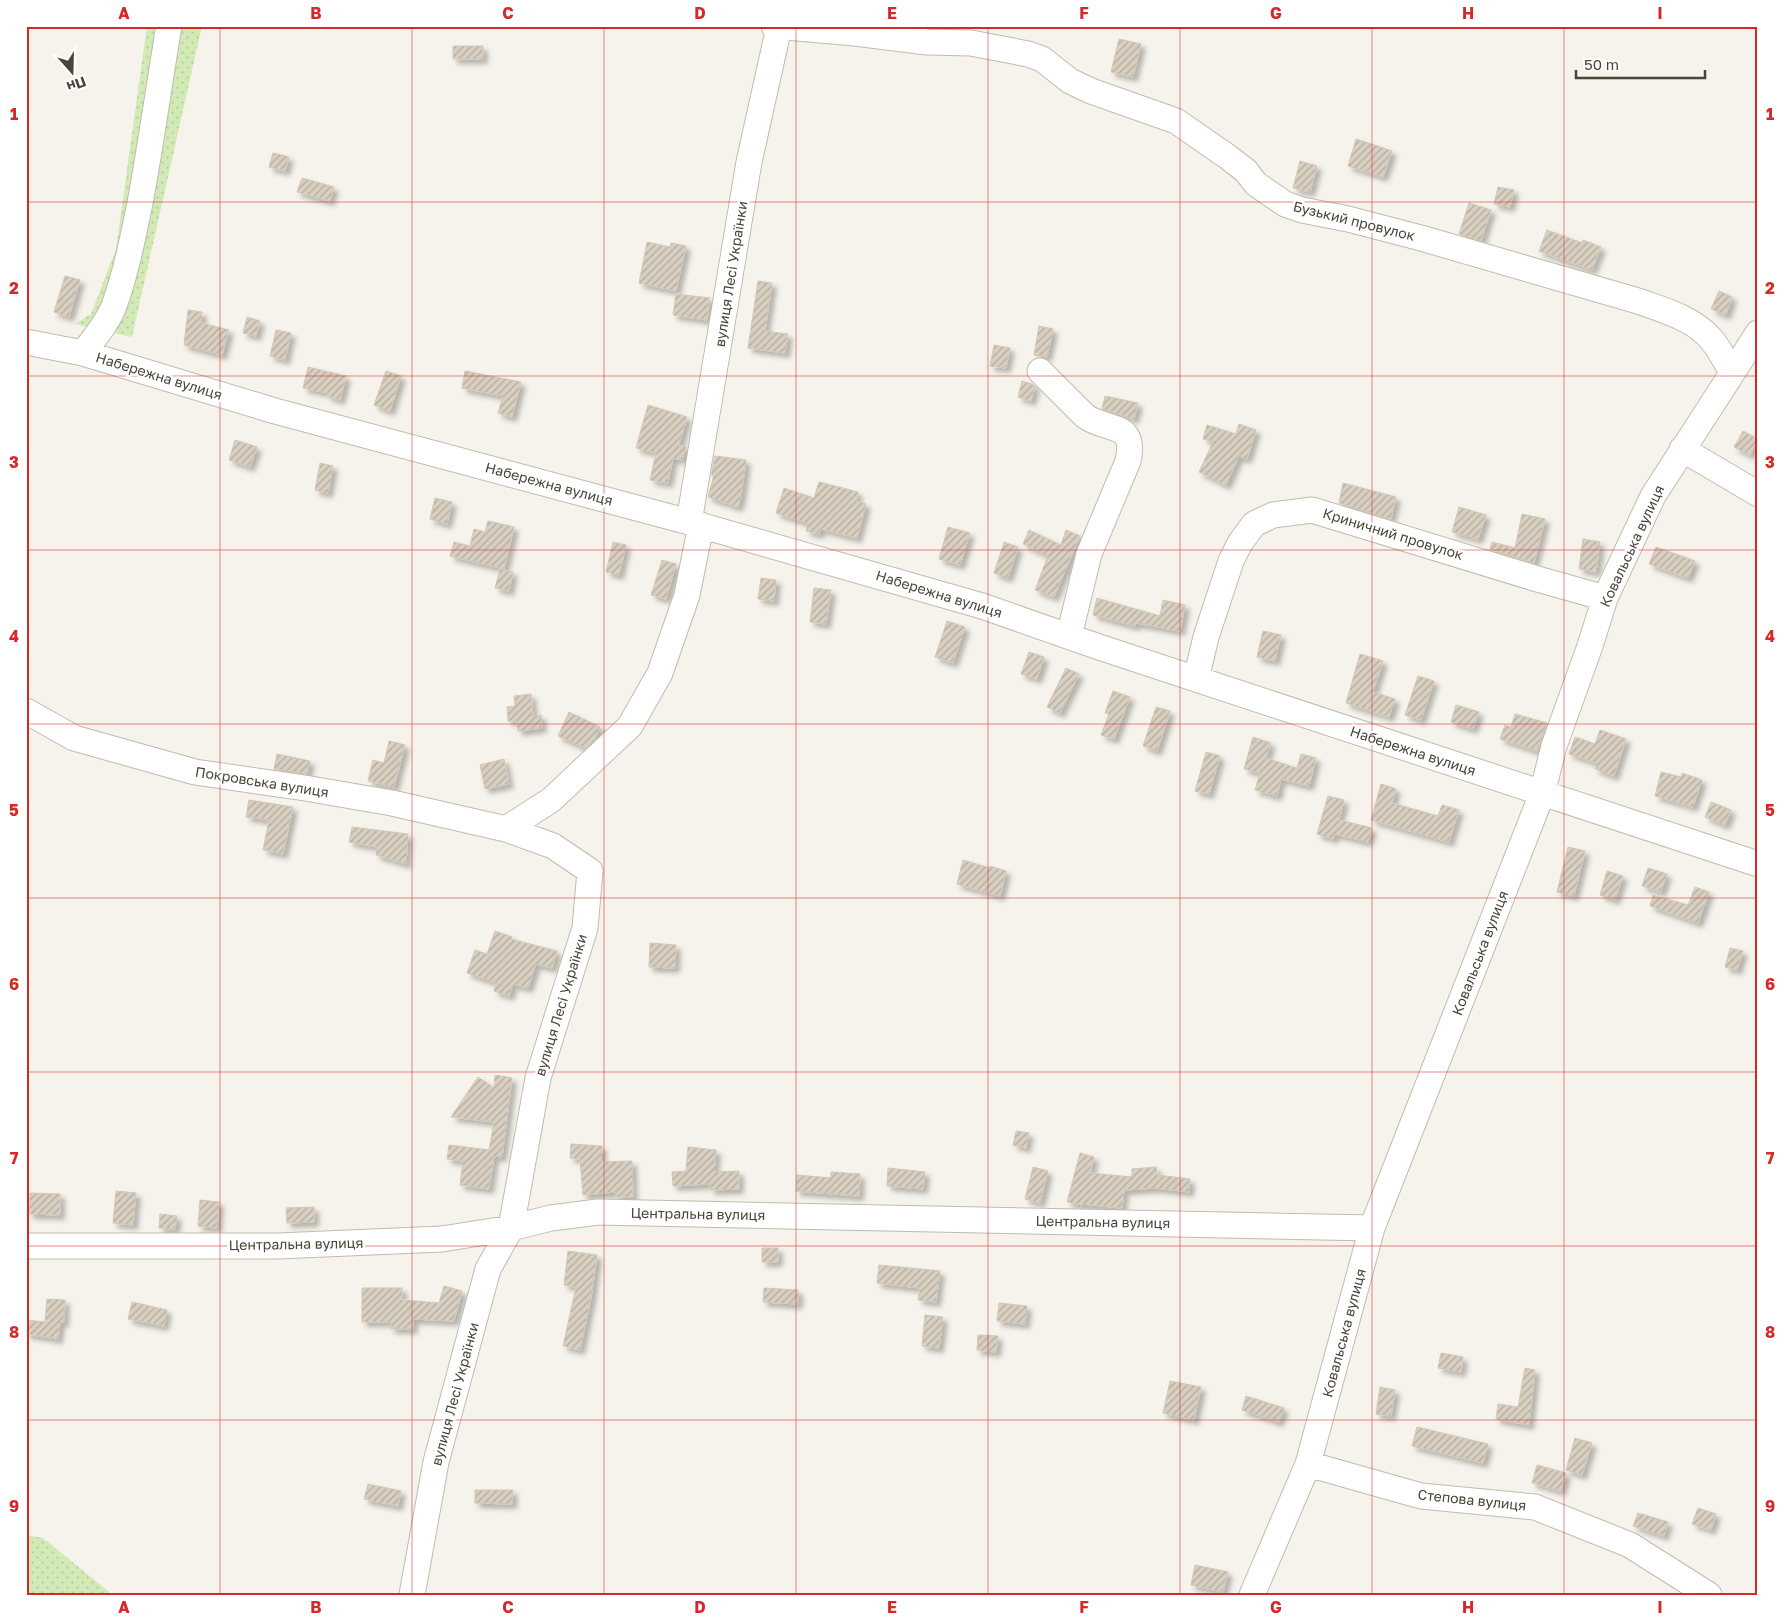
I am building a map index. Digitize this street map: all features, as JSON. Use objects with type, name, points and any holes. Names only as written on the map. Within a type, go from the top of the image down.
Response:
[{"type":"street","points":[[83,353],[101,330],[113,306],[124,272],[135,230],[169,26]]},
{"type":"street","name":"Бузький провулок","points":[[777,27],[855,33],[928,42],[971,44],[1042,59],[1070,80],[1091,91],[1176,121],[1228,157],[1246,171],[1256,184],[1285,204],[1302,210],[1348,219],[1421,238],[1665,311],[1698,326],[1712,340],[1732,372]]},
{"type":"street","name":"вулиця Лесі Українки","points":[[506,829],[551,800],[630,726],[660,673],[686,595],[749,162],[777,27]]},
{"type":"street","name":"Ковальська вулиця","points":[[1252,1595],[1308,1464],[1372,1228],[1542,794],[1554,746],[1605,598],[1653,496],[1758,333]]},
{"type":"street","name":"Набережна вулиця","points":[[26,342],[83,353],[276,411],[695,524],[982,606],[1196,679],[1758,864]]},
{"type":"street","points":[[1040,371],[1093,422],[1116,427],[1125,434],[1131,448],[1128,461],[1089,554],[1069,636]]},
{"type":"street","points":[[1682,449],[1758,494]]},
{"type":"street","name":"Криничний провулок","points":[[1196,679],[1206,637],[1231,561],[1240,543],[1254,524],[1273,515],[1312,510],[1605,598]]},
{"type":"street","name":"Покровська вулиця","points":[[26,711],[74,738],[195,772],[392,803],[506,829]]},
{"type":"street","name":"вулиця Лесі Українки","points":[[412,1595],[436,1462],[488,1269],[511,1228],[538,1078],[585,928],[590,871],[553,846],[506,829]]},
{"type":"street","name":"Центральна вулиця","points":[[26,1246],[278,1246],[442,1239],[511,1228],[551,1218],[598,1212],[1372,1228]]},
{"type":"street","name":"Степова вулиця","points":[[1308,1464],[1420,1496],[1535,1507],[1630,1545],[1709,1595]]},
{"type":"green space","points":[[147,26],[202,26],[132,337],[75,324],[91,314],[116,249]]},
{"type":"green space","points":[[26,1535],[43,1538],[113,1595],[26,1595]]},
{"type":"building","points":[[1119,39],[1141,44],[1133,77],[1111,72]]},
{"type":"building","points":[[453,46],[483,46],[483,59],[453,59]]},
{"type":"building","points":[[1356,139],[1392,151],[1383,177],[1348,166]]},
{"type":"building","points":[[273,153],[289,157],[285,171],[269,167]]},
{"type":"building","points":[[1300,161],[1317,166],[1310,192],[1293,188]]},
{"type":"building","points":[[302,178],[334,187],[330,201],[297,192]]},
{"type":"building","points":[[1498,187],[1514,190],[1510,207],[1494,204]]},
{"type":"building","points":[[1469,203],[1491,210],[1481,241],[1459,234]]},
{"type":"building","points":[[1547,230],[1582,243],[1583,240],[1601,247],[1592,270],[1539,251]]},
{"type":"building","points":[[647,242],[670,247],[671,243],[686,246],[676,291],[639,283]]},
{"type":"building","points":[[65,276],[80,280],[69,317],[54,312]]},
{"type":"building","points":[[758,281],[772,283],[765,331],[788,334],[785,353],[748,348]]},
{"type":"building","points":[[1719,291],[1732,297],[1726,315],[1711,309]]},
{"type":"building","points":[[676,294],[710,298],[707,320],[673,315]]},
{"type":"building","points":[[188,310],[202,312],[201,323],[229,330],[222,355],[184,345]]},
{"type":"building","points":[[247,317],[260,321],[256,336],[243,333]]},
{"type":"building","points":[[1039,326],[1053,329],[1047,357],[1034,355]]},
{"type":"building","points":[[276,330],[291,333],[285,360],[270,356]]},
{"type":"building","points":[[994,345],[1010,348],[1006,368],[990,366]]},
{"type":"building","points":[[308,367],[346,376],[340,400],[327,396],[328,393],[303,388]]},
{"type":"building","points":[[386,371],[401,376],[390,411],[374,405]]},
{"type":"building","points":[[465,371],[521,382],[512,417],[498,413],[503,396],[462,388]]},
{"type":"building","points":[[1022,381],[1035,387],[1031,401],[1018,397]]},
{"type":"building","points":[[1105,396],[1138,403],[1134,419],[1102,409]]},
{"type":"building","points":[[648,405],[687,417],[679,445],[686,447],[682,460],[673,458],[668,483],[650,480],[656,453],[636,448]]},
{"type":"building","points":[[1239,424],[1256,430],[1247,459],[1239,456],[1226,485],[1199,472],[1213,442],[1203,439],[1207,425],[1236,434]]},
{"type":"building","points":[[1743,431],[1758,439],[1750,455],[1734,447]]},
{"type":"building","points":[[235,440],[257,447],[250,467],[229,460]]},
{"type":"building","points":[[715,456],[746,460],[738,507],[708,497],[714,475],[711,475]]},
{"type":"building","points":[[320,463],[333,466],[328,493],[315,490]]},
{"type":"building","points":[[819,482],[858,492],[856,501],[866,504],[857,538],[821,529],[819,534],[806,531],[808,523],[776,513],[784,488],[814,498]]},
{"type":"building","points":[[1343,483],[1396,497],[1391,519],[1339,503]]},
{"type":"building","points":[[435,498],[452,502],[447,524],[430,519]]},
{"type":"building","points":[[1459,507],[1486,515],[1478,539],[1452,532]]},
{"type":"building","points":[[1522,514],[1545,519],[1534,563],[1490,549],[1492,542],[1515,548]]},
{"type":"building","points":[[488,521],[514,527],[504,569],[450,556],[454,542],[470,546],[474,529],[485,532]]},
{"type":"building","points":[[948,527],[970,533],[960,565],[939,559]]},
{"type":"building","points":[[1029,530],[1061,545],[1066,530],[1080,536],[1054,597],[1035,590],[1048,556],[1023,544]]},
{"type":"building","points":[[1583,539],[1600,542],[1596,572],[1579,569]]},
{"type":"building","points":[[613,542],[626,545],[619,575],[606,572]]},
{"type":"building","points":[[1004,542],[1018,547],[1008,578],[994,573]]},
{"type":"building","points":[[1656,547],[1695,561],[1688,578],[1649,564]]},
{"type":"building","points":[[662,560],[676,564],[666,599],[651,595]]},
{"type":"building","points":[[500,569],[513,572],[509,591],[495,588]]},
{"type":"building","points":[[761,578],[776,580],[774,601],[758,599]]},
{"type":"building","points":[[814,588],[831,590],[826,624],[810,622]]},
{"type":"building","points":[[1097,598],[1160,616],[1163,600],[1185,605],[1180,631],[1136,623],[1135,626],[1093,615]]},
{"type":"building","points":[[947,621],[965,627],[953,663],[935,657]]},
{"type":"building","points":[[1263,631],[1281,635],[1275,661],[1257,657]]},
{"type":"building","points":[[1029,652],[1044,657],[1037,679],[1021,674]]},
{"type":"building","points":[[1360,654],[1383,661],[1373,692],[1395,699],[1389,717],[1346,703]]},
{"type":"building","points":[[1066,668],[1079,674],[1060,713],[1047,707]]},
{"type":"building","points":[[1418,676],[1434,681],[1421,720],[1405,715]]},
{"type":"building","points":[[1113,691],[1130,697],[1114,739],[1101,735],[1109,714],[1105,713]]},
{"type":"building","points":[[531,694],[533,716],[541,715],[542,728],[518,731],[517,721],[508,721],[507,707],[515,706],[514,696]]},
{"type":"building","points":[[1456,705],[1479,712],[1473,729],[1451,722]]},
{"type":"building","points":[[1156,707],[1170,711],[1157,751],[1143,746]]},
{"type":"building","points":[[569,712],[600,727],[594,740],[586,748],[558,736]]},
{"type":"building","points":[[1515,714],[1547,723],[1537,751],[1500,739],[1505,725],[1511,727]]},
{"type":"building","points":[[1600,730],[1626,739],[1614,776],[1595,769],[1597,763],[1569,754],[1575,737],[1595,744]]},
{"type":"building","points":[[1253,737],[1271,743],[1266,758],[1297,768],[1301,754],[1316,758],[1309,786],[1281,779],[1277,796],[1255,790],[1260,773],[1244,769]]},
{"type":"building","points":[[389,741],[405,745],[394,787],[368,781],[373,760],[384,763]]},
{"type":"building","points":[[1206,752],[1220,756],[1209,794],[1195,791]]},
{"type":"building","points":[[277,754],[310,761],[307,774],[274,769]]},
{"type":"building","points":[[504,759],[509,784],[485,789],[480,765]]},
{"type":"building","points":[[1661,772],[1681,777],[1682,773],[1702,780],[1693,807],[1655,796]]},
{"type":"building","points":[[1381,784],[1396,789],[1392,803],[1438,816],[1442,805],[1459,810],[1449,842],[1371,820]]},
{"type":"building","points":[[1328,796],[1344,800],[1339,820],[1372,828],[1368,842],[1335,834],[1333,839],[1317,834]]},
{"type":"building","points":[[249,800],[293,807],[283,854],[263,850],[269,820],[246,817]]},
{"type":"building","points":[[1711,802],[1731,810],[1725,825],[1705,817]]},
{"type":"building","points":[[352,827],[408,834],[406,864],[376,855],[377,847],[349,842]]},
{"type":"building","points":[[1568,847],[1585,851],[1574,896],[1557,892]]},
{"type":"building","points":[[963,860],[1006,871],[1000,896],[957,884]]},
{"type":"building","points":[[1648,868],[1667,874],[1661,892],[1642,886]]},
{"type":"building","points":[[1607,871],[1623,876],[1615,900],[1600,895]]},
{"type":"building","points":[[1695,887],[1709,892],[1698,923],[1650,906],[1653,895],[1688,905]]},
{"type":"building","points":[[495,931],[512,937],[511,939],[557,951],[552,968],[536,964],[528,988],[513,984],[509,996],[494,991],[497,983],[467,973],[475,950],[487,954]]},
{"type":"building","points":[[650,943],[676,945],[675,968],[649,967]]},
{"type":"building","points":[[1730,948],[1743,951],[1737,970],[1725,967]]},
{"type":"building","points":[[495,1075],[512,1078],[502,1157],[494,1156],[489,1189],[460,1185],[463,1161],[447,1159],[449,1145],[489,1150],[494,1122],[451,1117],[478,1077],[494,1088]]},
{"type":"building","points":[[1016,1131],[1029,1133],[1026,1148],[1013,1145]]},
{"type":"building","points":[[571,1144],[602,1146],[601,1162],[632,1161],[633,1197],[616,1197],[616,1192],[583,1195],[580,1159],[570,1158]]},
{"type":"building","points":[[688,1147],[716,1150],[714,1172],[739,1171],[739,1189],[711,1190],[710,1184],[673,1186],[672,1172],[686,1171]]},
{"type":"building","points":[[1080,1153],[1094,1157],[1090,1173],[1132,1177],[1132,1169],[1156,1167],[1157,1175],[1190,1179],[1189,1192],[1156,1188],[1124,1190],[1122,1208],[1067,1202]]},
{"type":"building","points":[[1033,1167],[1048,1171],[1040,1203],[1025,1199]]},
{"type":"building","points":[[888,1168],[925,1172],[923,1189],[887,1186]]},
{"type":"building","points":[[831,1172],[860,1174],[859,1196],[796,1191],[797,1175],[831,1178]]},
{"type":"building","points":[[116,1191],[136,1193],[133,1225],[113,1223]]},
{"type":"building","points":[[30,1193],[60,1194],[60,1215],[29,1214]]},
{"type":"building","points":[[200,1200],[219,1202],[217,1228],[198,1226]]},
{"type":"building","points":[[314,1207],[314,1222],[287,1223],[286,1208]]},
{"type":"building","points":[[160,1214],[177,1216],[175,1229],[159,1228]]},
{"type":"building","points":[[762,1248],[778,1248],[778,1262],[762,1262]]},
{"type":"building","points":[[568,1251],[597,1255],[591,1298],[580,1350],[563,1346],[576,1287],[564,1285]]},
{"type":"building","points":[[879,1265],[940,1271],[936,1302],[918,1300],[920,1288],[877,1283]]},
{"type":"building","points":[[444,1286],[462,1291],[454,1321],[413,1319],[413,1329],[391,1329],[391,1322],[362,1322],[362,1288],[402,1288],[402,1300],[439,1303]]},
{"type":"building","points":[[764,1288],[798,1290],[798,1304],[763,1302]]},
{"type":"building","points":[[47,1299],[65,1300],[64,1322],[60,1322],[58,1339],[26,1334],[26,1320],[45,1322]]},
{"type":"building","points":[[132,1302],[167,1310],[164,1326],[128,1319]]},
{"type":"building","points":[[999,1303],[1027,1306],[1025,1324],[997,1321]]},
{"type":"building","points":[[925,1315],[943,1317],[939,1348],[922,1346]]},
{"type":"building","points":[[978,1335],[998,1336],[996,1352],[977,1350]]},
{"type":"building","points":[[1441,1353],[1463,1357],[1461,1372],[1438,1368]]},
{"type":"building","points":[[1525,1368],[1535,1370],[1529,1425],[1496,1419],[1498,1404],[1518,1407]]},
{"type":"building","points":[[1170,1381],[1201,1387],[1194,1420],[1163,1413]]},
{"type":"building","points":[[1380,1387],[1395,1390],[1391,1416],[1376,1414]]},
{"type":"building","points":[[1246,1396],[1284,1408],[1279,1422],[1242,1410]]},
{"type":"building","points":[[1417,1427],[1488,1444],[1483,1463],[1412,1446]]},
{"type":"building","points":[[1575,1438],[1592,1443],[1582,1475],[1566,1470]]},
{"type":"building","points":[[1537,1465],[1566,1473],[1561,1491],[1532,1483]]},
{"type":"building","points":[[368,1484],[401,1491],[398,1506],[364,1499]]},
{"type":"building","points":[[475,1490],[513,1490],[512,1504],[475,1503]]},
{"type":"building","points":[[1698,1508],[1716,1514],[1711,1530],[1692,1524]]},
{"type":"building","points":[[1638,1513],[1668,1522],[1664,1536],[1633,1526]]},
{"type":"building","points":[[1195,1565],[1228,1572],[1223,1592],[1191,1585]]}]
